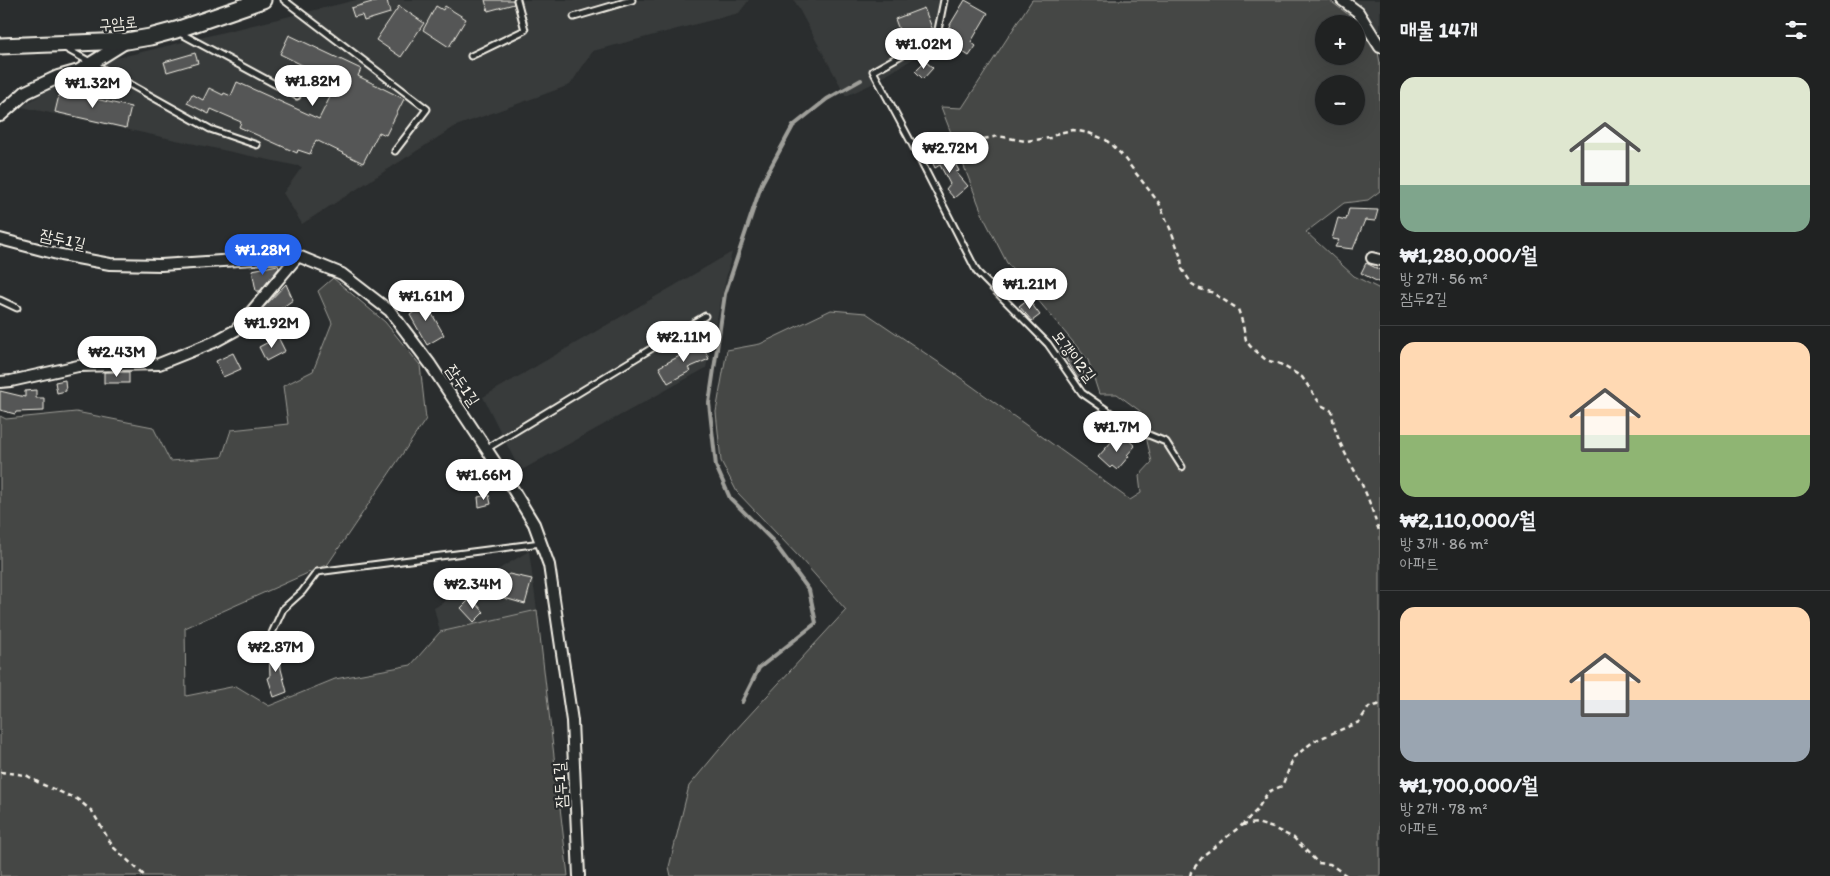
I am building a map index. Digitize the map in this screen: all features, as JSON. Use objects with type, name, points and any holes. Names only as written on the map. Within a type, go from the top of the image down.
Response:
[{"type":"main road","name":"구암로","points":[[0,46],[127,40],[150,37],[263,0]]},
{"type":"street","points":[[1342,0],[1358,12],[1380,47]]},
{"type":"street","points":[[0,115],[26,92],[58,77],[79,71],[127,40]]},
{"type":"street","name":"잠두1길","points":[[0,240],[61,255],[110,264],[161,265],[298,256],[342,274],[390,311],[430,364],[534,524],[549,565],[572,721],[579,876]]},
{"type":"street","points":[[0,382],[11,382],[78,366],[160,364],[214,342],[236,330],[298,256]]},
{"type":"lane","points":[[284,0],[427,109],[394,151]]},
{"type":"lane","points":[[471,56],[524,30],[517,0]]},
{"type":"lane","points":[[574,17],[632,0]]},
{"type":"lane","name":"모갱이2길","points":[[944,0],[937,35],[873,71],[977,272],[1048,344],[1082,393],[1134,429],[1166,442],[1182,467]]},
{"type":"lane","points":[[176,30],[297,96]]},
{"type":"lane","points":[[58,44],[210,129],[257,145]]},
{"type":"lane","points":[[0,300],[17,308]]},
{"type":"lane","points":[[486,449],[705,316]]},
{"type":"lane","points":[[272,632],[283,609],[302,592],[317,572],[541,543]]},
{"type":"path","points":[[911,142],[970,142],[984,141],[998,136],[1025,141],[1050,138],[1058,132],[1073,130],[1089,132],[1106,140],[1120,154],[1159,203],[1172,233],[1182,270],[1192,284],[1200,289],[1211,292],[1238,309],[1246,340],[1250,346],[1266,360],[1280,364],[1302,377],[1320,405],[1332,411],[1333,426],[1351,467],[1373,508],[1380,533]]},
{"type":"path","points":[[1190,876],[1204,855],[1242,825],[1257,810],[1268,792],[1282,786],[1294,757],[1314,740],[1359,722],[1369,707],[1378,705],[1380,702]]},
{"type":"path","points":[[0,772],[26,775],[41,784],[77,799],[92,811],[113,847],[145,876]]},
{"type":"path","points":[[1242,825],[1257,823],[1294,838],[1318,863],[1330,864],[1346,876]]},
{"type":"shaded area","points":[[356,0],[749,0],[739,13],[593,51],[570,85],[456,126],[302,224],[283,193],[302,167],[22,107],[84,66]]},
{"type":"shaded area","points":[[794,0],[947,0],[936,45],[870,85],[846,96]]},
{"type":"shaded area","points":[[1032,0],[1329,0],[1349,15],[1315,15],[1315,65],[1365,65],[1365,35],[1378,52],[1380,63],[1380,191],[1368,200],[1344,203],[1306,232],[1354,276],[1380,289],[1380,876],[671,876],[669,867],[689,786],[734,732],[846,610],[737,492],[721,461],[716,412],[727,350],[760,344],[831,310],[866,313],[944,366],[1130,500],[1141,493],[1139,476],[1152,462],[1140,411],[1117,394],[1099,394],[1088,360],[1007,263],[984,218],[941,107],[962,108]]},
{"type":"shaded area","points":[[1351,0],[1380,0],[1380,34],[1365,11]]},
{"type":"shaded area","points":[[732,252],[706,368],[520,471],[483,397]]},
{"type":"shaded area","points":[[333,278],[385,322],[420,365],[426,419],[328,564],[185,628],[186,696],[236,686],[269,706],[335,679],[411,665],[440,632],[537,610],[568,876],[0,876],[0,416],[6,419],[76,412],[153,427],[170,461],[222,457],[231,430],[288,424],[283,386],[313,371],[332,323],[318,291]]},
{"type":"shaded area","points":[[529,551],[537,610],[440,632],[434,608]]},
{"type":"building","points":[[379,0],[387,0],[390,13],[364,21],[362,15],[354,17],[351,8]]},
{"type":"building","points":[[485,0],[513,0],[514,4],[488,11]]},
{"type":"building","points":[[965,0],[988,13],[971,42],[976,46],[969,56],[942,38]]},
{"type":"building","points":[[399,6],[424,23],[401,57],[376,40]]},
{"type":"building","points":[[436,6],[443,10],[445,6],[466,19],[449,47],[423,30]]},
{"type":"building","points":[[924,8],[933,30],[903,41],[895,19]]},
{"type":"building","points":[[289,35],[361,69],[358,76],[404,99],[386,135],[379,132],[363,163],[316,140],[310,154],[298,150],[297,153],[239,127],[241,122],[211,109],[209,114],[187,103],[192,94],[203,100],[209,88],[223,95],[224,93],[231,96],[237,82],[319,119],[330,97],[303,83],[310,69],[280,54]]},
{"type":"building","points":[[195,53],[198,63],[167,72],[164,62]]},
{"type":"building","points":[[925,61],[933,68],[923,79],[915,71]]},
{"type":"building","points":[[60,91],[131,107],[126,128],[55,112]]},
{"type":"building","points":[[937,151],[944,158],[951,155],[959,171],[956,172],[968,186],[954,198],[946,189],[950,184],[940,165],[935,168],[931,159],[936,157],[934,153]]},
{"type":"building","points":[[1349,209],[1378,210],[1375,221],[1365,220],[1353,249],[1335,247],[1339,240],[1332,239],[1338,218],[1346,220]]},
{"type":"building","points":[[1366,263],[1380,270],[1380,283],[1361,273]]},
{"type":"building","points":[[278,265],[279,268],[260,291],[256,291],[252,270]]},
{"type":"building","points":[[286,284],[293,300],[267,318],[261,310]]},
{"type":"building","points":[[423,298],[444,335],[427,345],[410,315],[414,312],[410,305]]},
{"type":"building","points":[[1028,299],[1040,315],[1032,321],[1019,306]]},
{"type":"building","points":[[278,337],[285,351],[266,361],[259,347]]},
{"type":"building","points":[[702,344],[709,359],[688,368],[690,371],[668,383],[659,367]]},
{"type":"building","points":[[1070,344],[1086,377],[1079,381],[1060,349]]},
{"type":"building","points":[[233,353],[241,369],[223,377],[216,361]]},
{"type":"building","points":[[104,372],[129,372],[129,383],[104,383]]},
{"type":"building","points":[[65,380],[66,391],[57,393],[55,382]]},
{"type":"building","points":[[36,390],[36,398],[44,398],[44,411],[16,412],[15,414],[0,410],[0,391],[25,397],[25,391]]},
{"type":"building","points":[[1124,436],[1135,446],[1117,470],[1112,466],[1110,468],[1098,457],[1112,441],[1116,445]]},
{"type":"building","points":[[489,495],[491,504],[479,507],[478,497]]},
{"type":"building","points":[[509,574],[532,579],[525,604],[501,597],[494,585]]},
{"type":"building","points":[[471,598],[484,612],[474,622],[461,608]]},
{"type":"building","points":[[269,648],[280,648],[281,669],[287,692],[274,697],[268,678],[270,677]]},
{"type":"waterway","points":[[742,702],[759,668],[816,623],[809,590],[772,540],[730,498],[716,466],[709,403],[725,294],[762,183],[793,126],[827,99],[861,80]]}]
